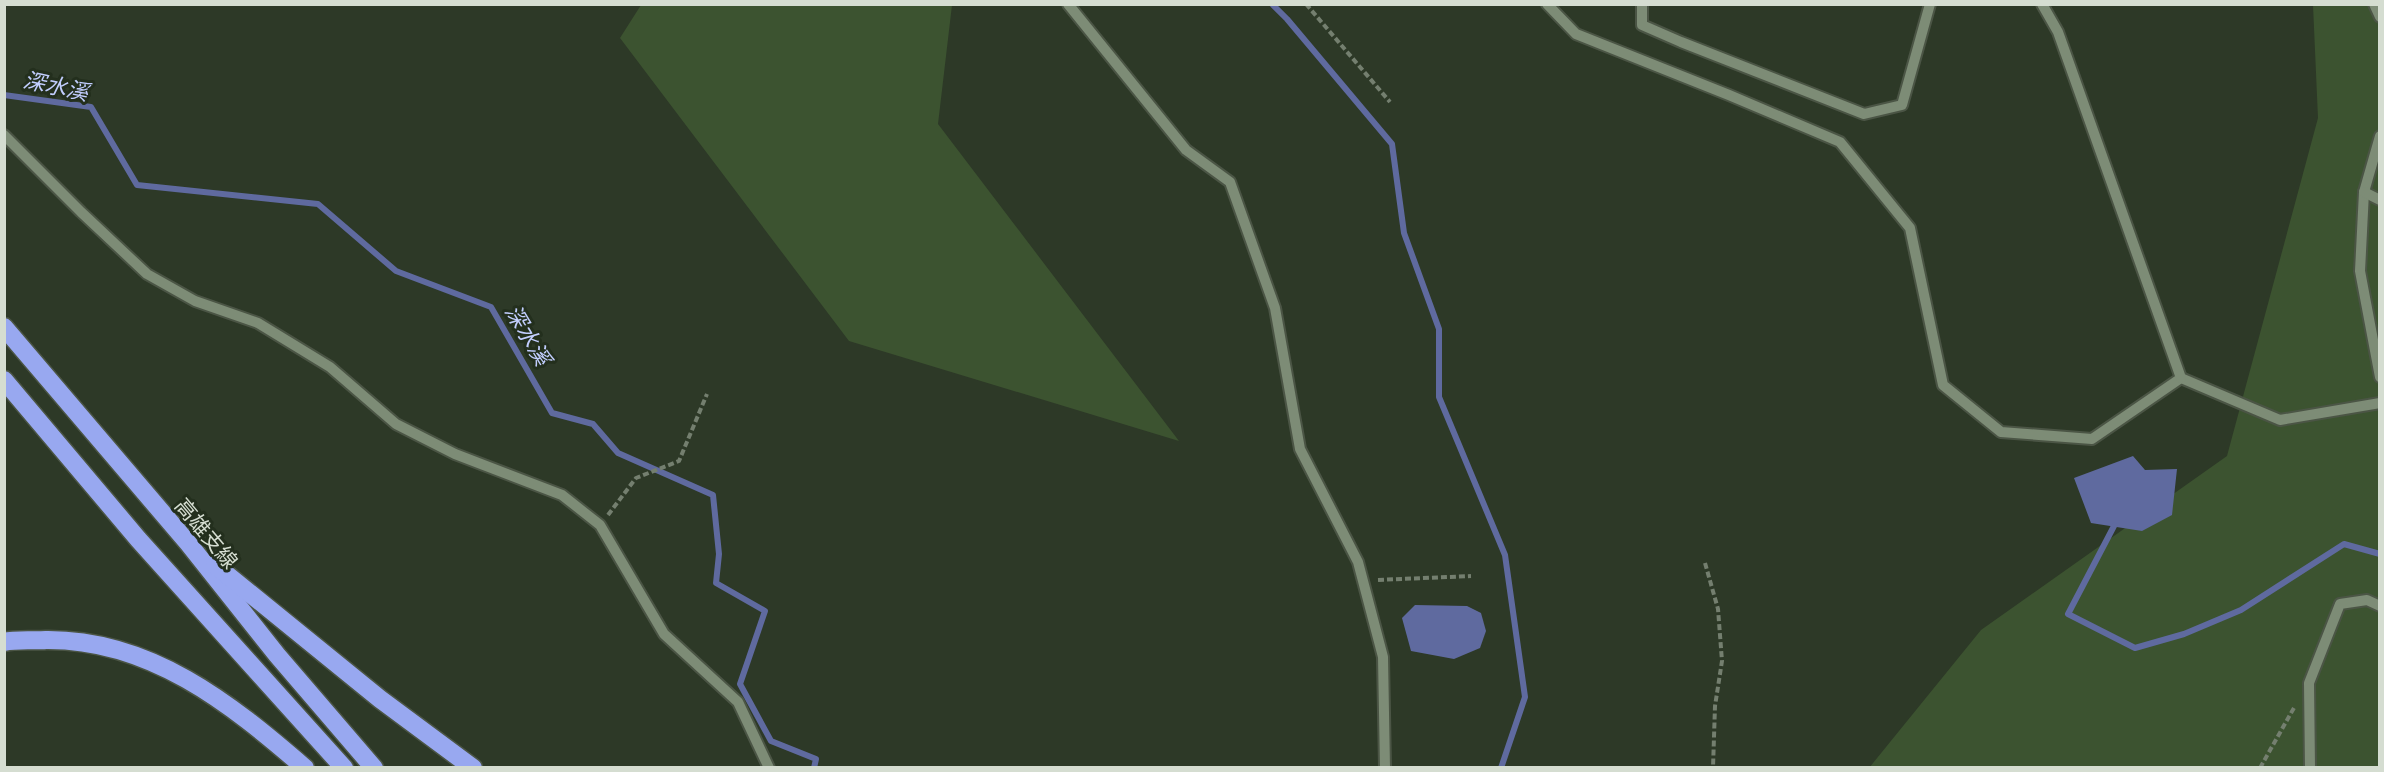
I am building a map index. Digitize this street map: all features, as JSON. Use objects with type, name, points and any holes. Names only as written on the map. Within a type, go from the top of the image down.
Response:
[{"type":"highway","name":"高雄支線","points":[[4,327],[188,543],[277,655],[374,768]]},
{"type":"highway","points":[[4,380],[138,539],[344,768]]},
{"type":"highway","points":[[188,543],[380,699],[473,768]]},
{"type":"highway","points":[[4,642],[61,640],[140,655],[199,686],[265,733],[304,768]]},
{"type":"lane","points":[[1068,4],[1186,150],[1230,183],[1275,308],[1300,449],[1358,562],[1383,657],[1385,768]]},
{"type":"lane","points":[[1547,4],[1576,34],[1840,142],[1910,228],[1943,385],[2001,432],[2092,439],[2181,378]]},
{"type":"lane","points":[[1642,4],[1642,25],[1864,114],[1902,105],[1930,4]]},
{"type":"lane","points":[[2042,4],[2058,32],[2181,378],[2280,420],[2379,403]]},
{"type":"lane","points":[[2374,4],[2379,17]]},
{"type":"lane","points":[[4,135],[147,274],[195,301],[258,323],[330,367],[396,424],[455,454],[562,495],[600,525],[664,634],[738,702],[769,768]]},
{"type":"lane","points":[[2379,136],[2364,192],[2360,271],[2379,376]]},
{"type":"lane","points":[[2364,192],[2379,200]]},
{"type":"lane","points":[[2310,768],[2309,683],[2340,604],[2367,600],[2379,606]]},
{"type":"path","points":[[1306,4],[1390,102]]},
{"type":"path","points":[[600,525],[636,478],[679,461],[707,394]]},
{"type":"path","points":[[1705,563],[1718,609],[1722,661],[1715,706],[1713,768]]},
{"type":"path","points":[[1362,579],[1471,576]]},
{"type":"path","points":[[2260,768],[2309,683]]},
{"type":"green space","points":[[641,5],[952,5],[938,124],[1179,441],[849,341],[620,38]]},
{"type":"green space","points":[[2313,5],[2379,5],[2379,767],[1869,768],[1981,630],[2227,456],[2318,118]]},
{"type":"water","points":[[2133,456],[2145,470],[2177,469],[2172,515],[2142,531],[2091,523],[2074,478]]},
{"type":"water","points":[[1415,605],[1467,606],[1481,613],[1486,631],[1480,648],[1454,659],[1411,651],[1402,618]]},
{"type":"waterway","points":[[1272,4],[1392,144],[1404,233],[1439,329],[1439,397],[1505,555],[1525,697],[1501,768]]},
{"type":"waterway","name":"深水溪","points":[[4,95],[91,107],[137,185],[318,204],[396,271],[491,307],[552,413],[593,424],[618,453],[713,495],[719,554],[716,583],[765,611],[740,684],[771,741],[816,759],[814,768]]},
{"type":"waterway","points":[[2114,526],[2068,614],[2135,648],[2184,634],[2241,610],[2344,544],[2380,554]]}]
